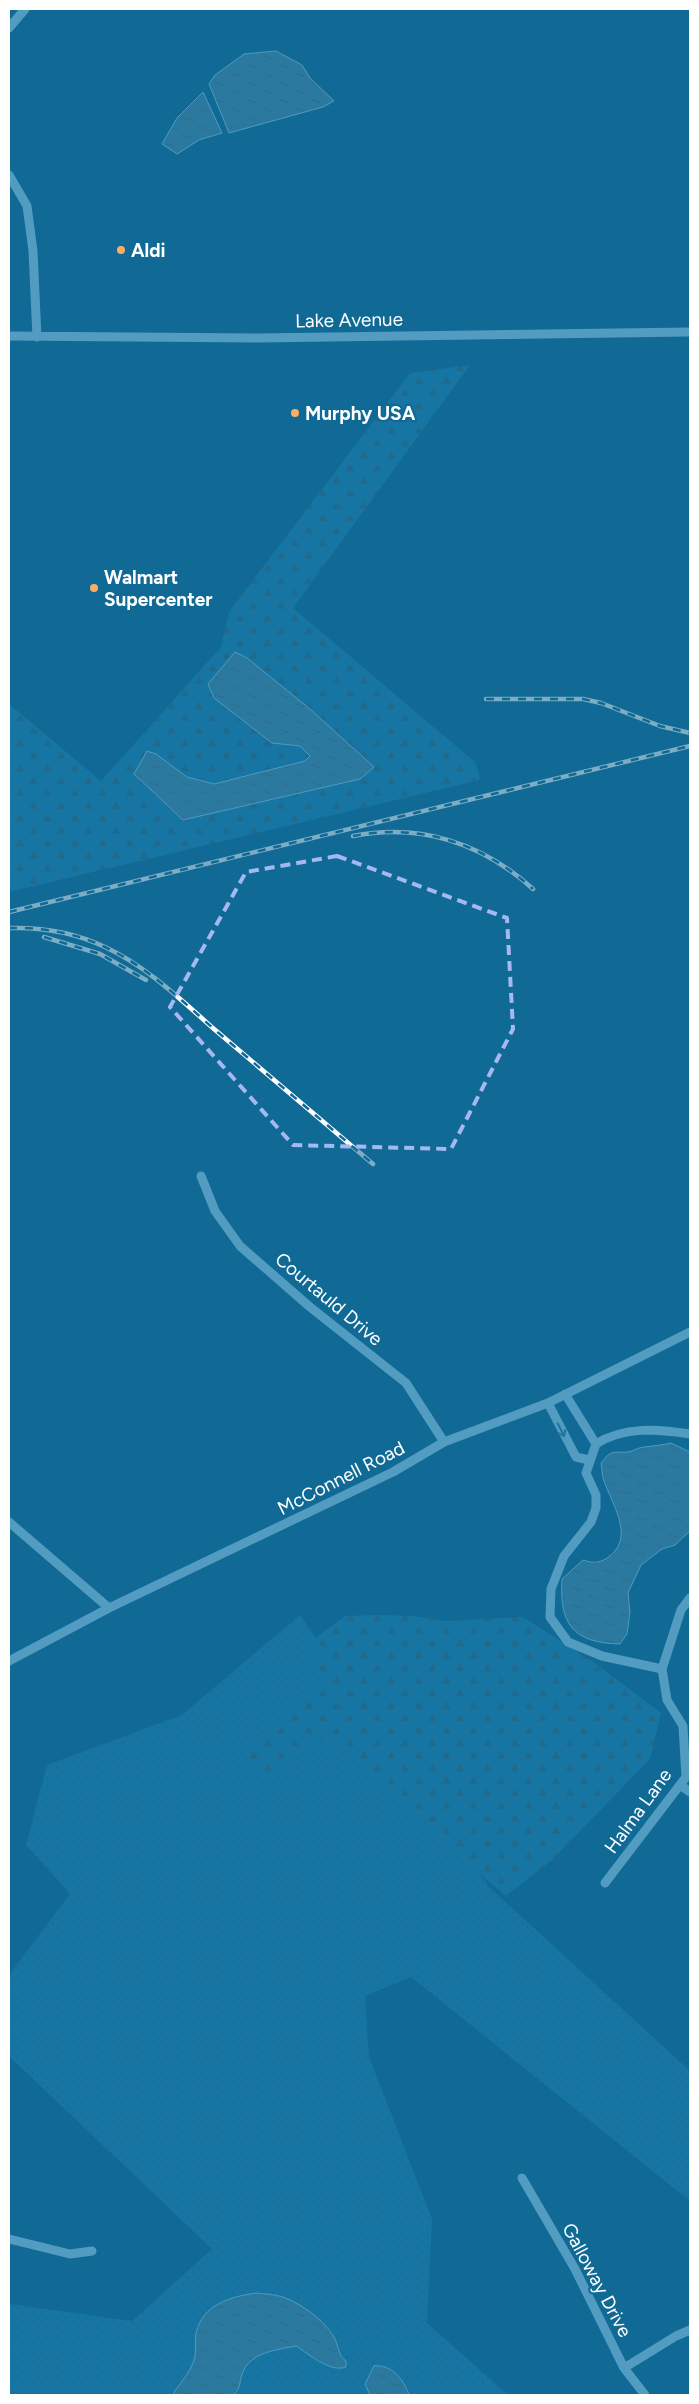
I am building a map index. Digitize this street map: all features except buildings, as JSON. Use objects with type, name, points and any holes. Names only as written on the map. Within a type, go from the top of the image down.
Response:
[{"type":"street","points":[[9,28],[25,9]]},
{"type":"street","points":[[9,175],[27,206],[33,251],[37,336]]},
{"type":"street","name":"Lake Avenue","points":[[9,336],[258,338],[690,332]]},
{"type":"street","name":"Courtauld Drive","points":[[201,1176],[215,1211],[240,1246],[306,1304],[406,1383],[444,1442]]},
{"type":"street","name":"McConnell Road","points":[[9,1661],[109,1608],[393,1472],[444,1442],[548,1403],[690,1332]]},
{"type":"street","points":[[565,1394],[596,1444]]},
{"type":"street","points":[[548,1403],[576,1456],[589,1460]]},
{"type":"street","points":[[690,1434],[657,1429],[609,1436],[596,1444],[586,1472],[596,1494],[596,1508],[591,1522],[564,1556],[551,1589],[550,1617],[568,1642],[611,1658],[662,1669],[681,1610],[690,1598]]},
{"type":"street","points":[[9,1522],[109,1608]]},
{"type":"street","name":"Halma Lane","points":[[604,1883],[686,1777],[683,1726],[667,1700],[662,1669]]},
{"type":"street","points":[[680,1785],[690,1792]]},
{"type":"street","name":"Galloway Drive","points":[[522,2178],[575,2269],[624,2368],[645,2395]]},
{"type":"street","points":[[9,2239],[70,2254],[92,2251]]},
{"type":"street","points":[[624,2368],[676,2336],[690,2330]]},
{"type":"highlighted area","points":[[337,856],[507,918],[513,1029],[451,1149],[293,1145],[170,1007],[246,872]]},
{"type":"green space","points":[[470,365],[293,608],[476,763],[480,780],[9,892],[9,704],[101,781],[221,647],[229,612],[410,373]]},
{"type":"green space","points":[[300,1615],[488,1886],[690,2071],[690,2201],[411,1977],[365,1996],[369,2057],[432,2219],[427,2323],[508,2395],[9,2395],[9,2304],[132,2321],[212,2249],[9,2056],[9,1975],[70,1894],[26,1845],[47,1765],[182,1715]]},
{"type":"green space","points":[[345,1616],[413,1616],[446,1621],[523,1617],[592,1661],[661,1713],[650,1759],[552,1860],[506,1896],[417,1820],[332,1736],[303,1752],[268,1779],[244,1771],[255,1745],[321,1682],[311,1641]]},
{"type":"water","points":[[276,51],[302,65],[310,78],[334,101],[323,107],[229,133],[209,84],[215,75],[244,54]]},
{"type":"water","points":[[203,92],[222,133],[199,140],[177,154],[162,144],[177,118]]},
{"type":"water","points":[[235,652],[247,658],[310,709],[374,767],[360,779],[183,820],[134,774],[147,751],[156,754],[187,777],[214,784],[305,761],[310,756],[300,746],[272,743],[214,698],[208,684]]},
{"type":"water","points":[[671,1443],[690,1452],[690,1531],[675,1545],[662,1549],[641,1565],[628,1593],[630,1612],[627,1634],[620,1644],[591,1640],[580,1635],[572,1628],[567,1619],[563,1608],[562,1579],[583,1560],[594,1562],[604,1560],[618,1547],[621,1538],[619,1518],[603,1478],[601,1463],[607,1456],[613,1453],[628,1452],[642,1447]]},
{"type":"water","points":[[256,2293],[283,2297],[312,2313],[334,2337],[340,2354],[346,2361],[346,2367],[340,2368],[327,2365],[296,2346],[264,2353],[251,2361],[242,2374],[239,2388],[233,2395],[174,2395],[174,2392],[194,2361],[196,2333],[205,2315],[211,2309],[227,2300]]},
{"type":"water","points":[[374,2366],[392,2370],[404,2384],[409,2395],[370,2395],[365,2384]]},
{"type":"railway","points":[[486,699],[583,699],[601,703],[660,726],[690,733]]},
{"type":"railway","points":[[9,912],[690,746]]},
{"type":"railway","points":[[353,836],[403,832],[449,840],[493,859],[533,889]]},
{"type":"railway","points":[[9,928],[46,930],[82,938],[105,947],[149,973],[373,1164]]},
{"type":"railway","points":[[44,937],[100,954],[146,980]]},
{"type":"place","name":"Aldi","points":[[121,250]]},
{"type":"place","name":"Murphy USA","points":[[295,413]]},
{"type":"place","name":"Walmart Supercenter","points":[[94,588]]}]
